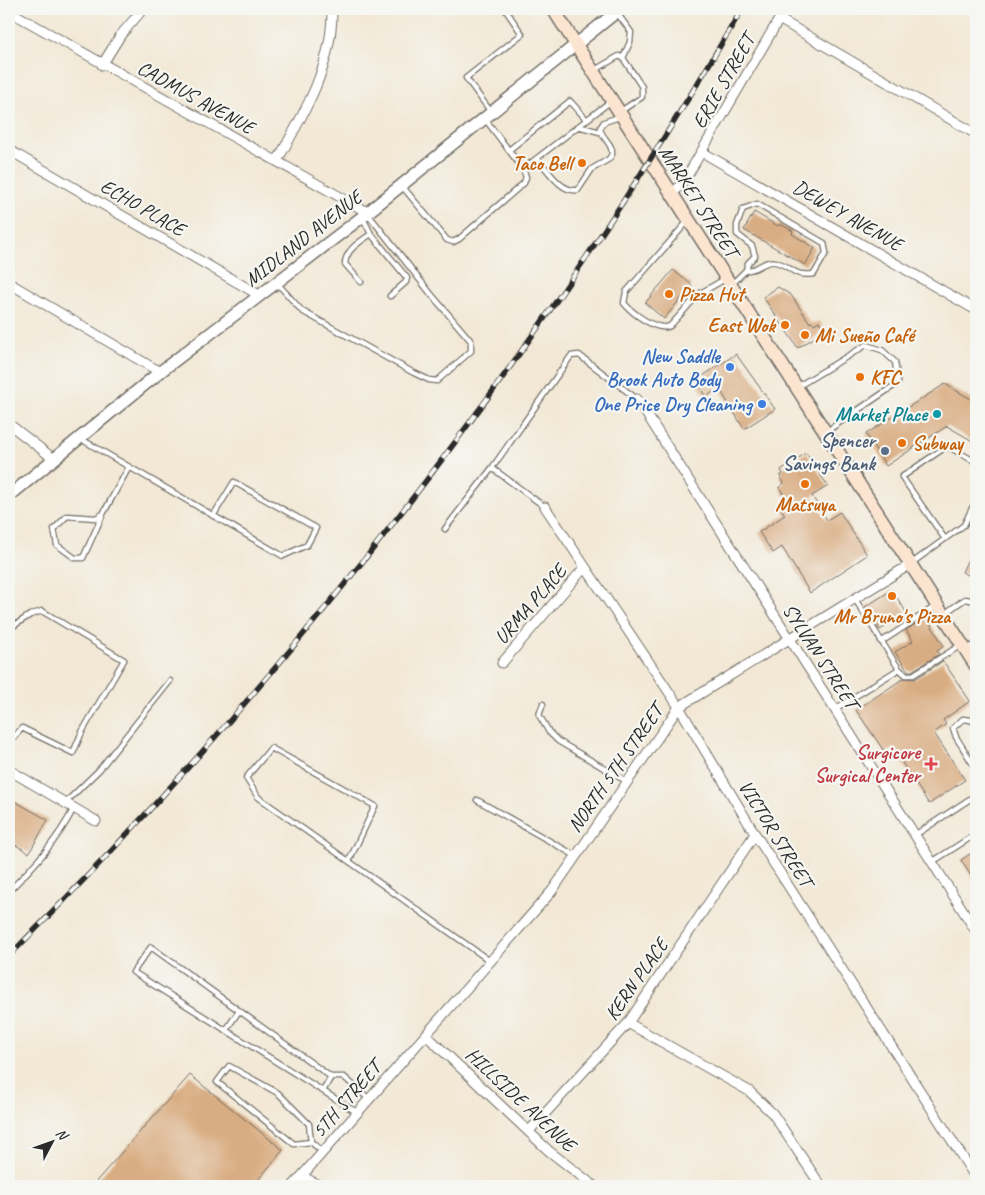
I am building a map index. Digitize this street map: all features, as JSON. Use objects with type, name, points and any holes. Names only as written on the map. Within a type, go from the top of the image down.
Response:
[{"type":"main road","name":"MARKET STREET","points":[[553,9],[940,610],[968,646],[976,666]]},
{"type":"street","points":[[102,66],[120,36],[143,9]]},
{"type":"street","points":[[277,160],[306,110],[316,88],[329,41],[332,9]]},
{"type":"street","name":"ERIE STREET","points":[[673,194],[686,178],[702,152],[785,9]]},
{"type":"street","name":"MIDLAND AVENUE","points":[[9,496],[160,372],[275,281],[365,215],[618,10]]},
{"type":"street","name":"CADMUS AVENUE","points":[[9,12],[102,66],[277,160],[365,215]]},
{"type":"street","points":[[779,18],[976,134]]},
{"type":"street","name":"ECHO PLACE","points":[[9,150],[259,295]]},
{"type":"street","name":"DEWEY AVENUE","points":[[702,152],[976,310]]},
{"type":"street","points":[[9,283],[160,372]]},
{"type":"street","name":"SYLVAN STREET","points":[[637,399],[976,931]]},
{"type":"street","points":[[9,424],[54,459]]},
{"type":"street","name":"VICTOR STREET","points":[[545,507],[584,568],[679,706],[755,834],[976,1178]]},
{"type":"street","name":"NORTH 5TH STREET","points":[[426,1035],[552,891],[679,706],[790,640],[911,564]]},
{"type":"street","name":"URMA PLACE","points":[[502,663],[584,568]]},
{"type":"street","points":[[9,770],[96,821]]},
{"type":"street","name":"KERN PLACE","points":[[529,1131],[628,1023],[755,834]]},
{"type":"street","points":[[628,1023],[749,1091],[763,1102],[820,1186]]},
{"type":"street","name":"5TH STREET","points":[[293,1186],[426,1035]]},
{"type":"street","name":"HILLSIDE AVENUE","points":[[426,1035],[549,1151],[594,1186]]},
{"type":"street","points":[[302,1176],[320,1186]]},
{"type":"lane","points":[[401,185],[447,240],[453,242],[524,183],[526,177],[524,169],[509,150],[466,78],[522,34],[505,9]]},
{"type":"lane","points":[[618,10],[631,32],[630,42],[623,58]]},
{"type":"lane","points":[[593,71],[616,58],[623,58]]},
{"type":"lane","points":[[600,132],[604,122],[621,114],[642,97],[642,87],[623,58]]},
{"type":"lane","points":[[524,169],[612,100]]},
{"type":"lane","points":[[509,150],[570,101],[586,119]]},
{"type":"lane","points":[[537,158],[564,188],[571,191],[578,190],[592,169],[609,159],[612,154],[610,144],[600,132],[578,126]]},
{"type":"lane","points":[[689,220],[626,292],[624,303],[657,327],[664,329],[670,326],[698,294],[729,281],[746,270],[754,270],[765,262],[776,261],[801,276],[814,274],[826,253],[824,243],[757,204],[750,206],[743,209],[737,225],[737,234],[752,246],[755,256],[748,263],[746,270]]},
{"type":"lane","points":[[365,215],[371,234],[407,278],[406,282],[390,296]]},
{"type":"lane","points":[[275,281],[302,311],[414,373],[429,380],[437,381],[471,351],[471,341],[365,215]]},
{"type":"lane","points":[[361,282],[344,264],[345,256],[371,234]]},
{"type":"lane","points":[[797,387],[866,345],[882,350],[896,362],[898,383],[826,431]]},
{"type":"lane","points":[[445,529],[492,468],[566,360],[571,356],[579,355],[637,399]]},
{"type":"lane","points":[[80,438],[213,516],[284,556],[307,545],[316,528],[234,482],[213,516]]},
{"type":"lane","points":[[944,539],[902,477],[947,446],[976,462]]},
{"type":"lane","points":[[103,514],[96,518],[67,516],[54,530],[57,545],[75,558],[83,558],[103,514],[129,467]]},
{"type":"lane","points":[[492,468],[545,507]]},
{"type":"lane","points":[[911,564],[964,525],[976,500]]},
{"type":"lane","points":[[855,599],[899,670],[906,675],[913,675],[968,646]]},
{"type":"lane","points":[[881,642],[940,610],[965,599],[976,601]]},
{"type":"lane","points":[[9,629],[30,615],[42,611],[124,660],[82,732],[73,753],[22,728],[9,743]]},
{"type":"lane","points":[[835,709],[899,670]]},
{"type":"lane","points":[[65,803],[99,770],[170,681]]},
{"type":"lane","points":[[543,704],[539,715],[545,728],[558,741],[626,781]]},
{"type":"lane","points":[[976,724],[971,720],[963,719],[953,728],[956,737],[976,770]]},
{"type":"lane","points":[[349,861],[375,806],[271,748],[246,778],[258,797],[490,961]]},
{"type":"lane","points":[[915,835],[976,795]]},
{"type":"lane","points":[[477,800],[576,856]]},
{"type":"lane","points":[[9,891],[39,862],[60,834],[74,808]]},
{"type":"lane","points":[[932,862],[976,834]]},
{"type":"lane","points":[[358,1113],[133,972],[151,947],[331,1077],[344,1077],[369,1099]]},
{"type":"lane","points":[[226,1030],[239,1011]]},
{"type":"lane","points":[[311,1142],[310,1124],[278,1093],[229,1066],[217,1082],[294,1144],[311,1142],[323,1152]]},
{"type":"lane","points":[[323,1091],[331,1077]]},
{"type":"building","points":[[754,212],[778,226],[780,224],[793,231],[792,234],[815,248],[805,265],[744,230]]},
{"type":"building","name":"Pizza Hut","points":[[673,270],[692,285],[664,319],[645,303]]},
{"type":"building","points":[[778,287],[791,295],[810,323],[814,324],[819,321],[823,328],[818,332],[820,334],[798,348],[763,297]]},
{"type":"building","points":[[736,354],[775,409],[744,429],[719,388],[706,397],[695,381]]},
{"type":"building","name":"Market Place","points":[[945,384],[976,402],[976,443],[947,426],[886,466],[866,434]]},
{"type":"building","points":[[806,453],[828,486],[812,496],[827,520],[840,512],[867,555],[810,593],[782,547],[773,553],[759,532],[785,515],[780,507],[788,502],[779,487],[784,483],[780,476],[783,474],[781,470]]},
{"type":"building","points":[[976,542],[976,579],[962,572]]},
{"type":"building","points":[[892,590],[910,618],[902,623],[899,618],[880,630],[865,607]]},
{"type":"building","points":[[926,617],[944,646],[937,651],[939,654],[912,671],[908,671],[895,652],[913,641],[906,630]]},
{"type":"building","points":[[943,661],[970,701],[943,720],[946,724],[934,733],[965,780],[929,804],[893,749],[886,754],[856,710],[904,678],[915,679]]},
{"type":"building","points":[[9,798],[48,820],[29,853],[9,841]]},
{"type":"building","points":[[976,850],[976,884],[961,860]]},
{"type":"building","points":[[190,1075],[283,1150],[253,1186],[92,1186]]},
{"type":"railway","points":[[9,956],[114,848],[215,737],[312,623],[406,506],[496,386],[582,263],[664,137],[742,9]]},
{"type":"place","name":"Taco Bell","points":[[582,163]]},
{"type":"place","name":"Pizza Hut","points":[[669,294]]},
{"type":"place","name":"East Wok","points":[[785,325]]},
{"type":"place","name":"Mi Sueño Café","points":[[805,335]]},
{"type":"place","name":"New Saddle Brook Auto Body","points":[[730,367]]},
{"type":"place","name":"KFC","points":[[860,377]]},
{"type":"place","name":"One Price Dry Cleaning","points":[[762,404]]},
{"type":"place","name":"Market Place","points":[[937,414]]},
{"type":"place","name":"Subway","points":[[902,443]]},
{"type":"place","name":"Spencer Savings Bank","points":[[885,451]]},
{"type":"place","name":"Matsuya","points":[[805,484]]},
{"type":"place","name":"Mr Bruno's Pizza","points":[[892,596]]},
{"type":"place","name":"Surgicore Surgical Center","points":[[931,764]]}]
